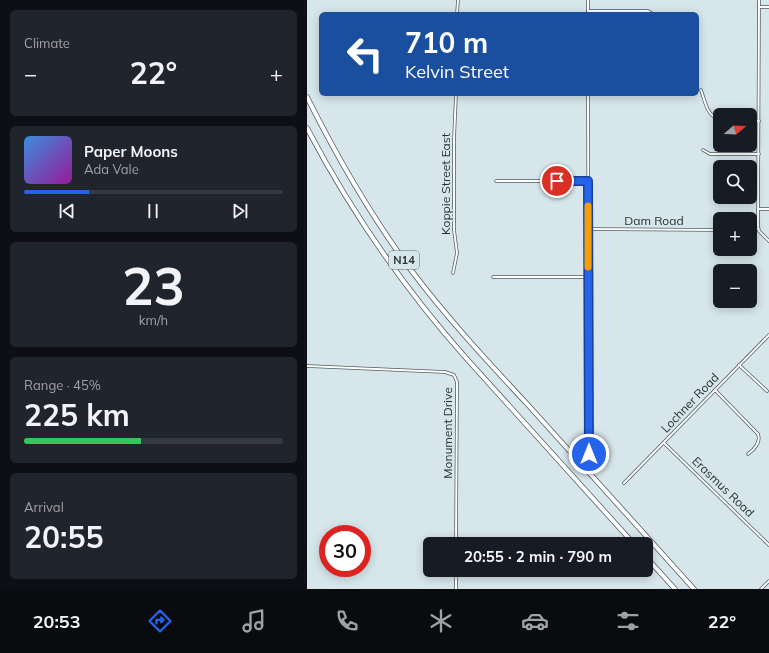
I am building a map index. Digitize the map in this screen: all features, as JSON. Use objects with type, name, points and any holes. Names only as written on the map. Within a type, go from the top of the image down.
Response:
[{"type":"highway","name":"N14","points":[[307,97],[342,165],[411,270],[486,360],[695,589]]},
{"type":"highway","name":"N14","points":[[307,128],[350,205],[420,304],[466,358],[628,537]]},
{"type":"highway","points":[[653,565],[675,589]]},
{"type":"street","points":[[457,12],[458,0]]},
{"type":"street","points":[[588,0],[588,11],[650,12]]},
{"type":"street","points":[[759,0],[758,229],[769,241]]},
{"type":"street","points":[[759,8],[769,7]]},
{"type":"street","points":[[701,90],[709,112],[713,116]]},
{"type":"street","name":"Koppie Street East","points":[[453,273],[457,253],[454,230],[456,96]]},
{"type":"street","points":[[588,96],[589,454]]},
{"type":"street","points":[[703,150],[710,154],[759,154]]},
{"type":"street","points":[[495,181],[588,181]]},
{"type":"street","points":[[758,209],[769,209]]},
{"type":"street","name":"Dam Road","points":[[588,229],[713,230]]},
{"type":"street","points":[[493,277],[588,277]]},
{"type":"street","name":"Lochner Road","points":[[624,483],[769,335]]},
{"type":"street","points":[[739,365],[767,391]]},
{"type":"street","name":"Monument Drive","points":[[307,366],[445,372],[454,375],[457,382],[456,537]]},
{"type":"street","points":[[715,390],[758,434],[759,440],[754,450],[748,454]]},
{"type":"street","name":"Erasmus Road","points":[[664,443],[769,545]]},
{"type":"street","points":[[456,577],[456,589]]},
{"type":"street","points":[[761,589],[769,581]]},
{"type":"slow traffic","points":[[588,206],[588,267]]},
{"type":"route","points":[[557,181],[588,181],[587,327],[589,454]]}]
